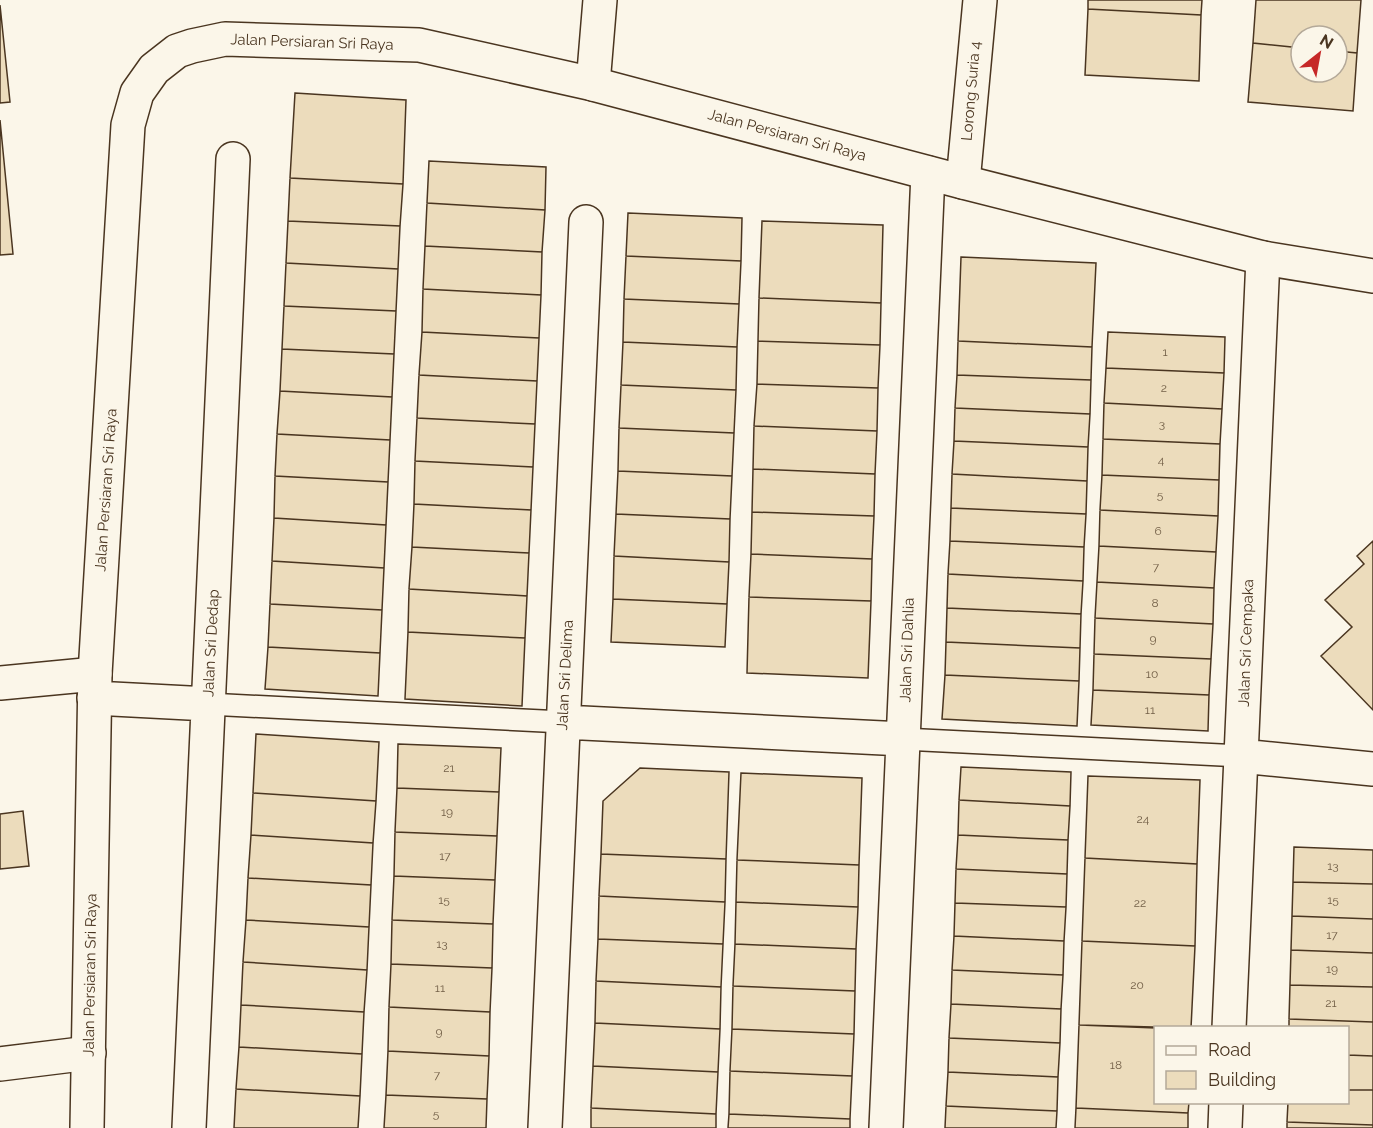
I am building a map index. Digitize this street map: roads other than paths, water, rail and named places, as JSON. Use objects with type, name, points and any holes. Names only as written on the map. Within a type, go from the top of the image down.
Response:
[{"type":"street","points":[[593,84],[600,0]]},
{"type":"street","name":"Lorong Suria 4","points":[[963,182],[980,0]]},
{"type":"street","name":"Jalan Persiaran Sri Raya","points":[[87,1128],[94,686],[128,125],[137,93],[154,69],[177,51],[225,39],[419,45],[593,84],[963,182],[1263,258],[1373,276]]},
{"type":"street","name":"Jalan Sri Dedap","points":[[189,1128],[233,159]]},
{"type":"street","name":"Jalan Sri Dahlia","points":[[885,1128],[927,172]]},
{"type":"street","name":"Jalan Sri Delima","points":[[545,1128],[586,222]]},
{"type":"street","name":"Jalan Sri Cempaka","points":[[1229,1026],[1263,258]]},
{"type":"street","points":[[0,683],[94,686],[208,704]]},
{"type":"street","points":[[563,722],[903,739]]},
{"type":"street","points":[[1241,756],[1373,770]]},
{"type":"street","points":[[0,1064],[89,1053]]},
{"type":"street","points":[[1224,1128],[1226,1104]]},
{"type":"lane","points":[[208,704],[563,722]]},
{"type":"lane","points":[[903,739],[1241,756]]}]
